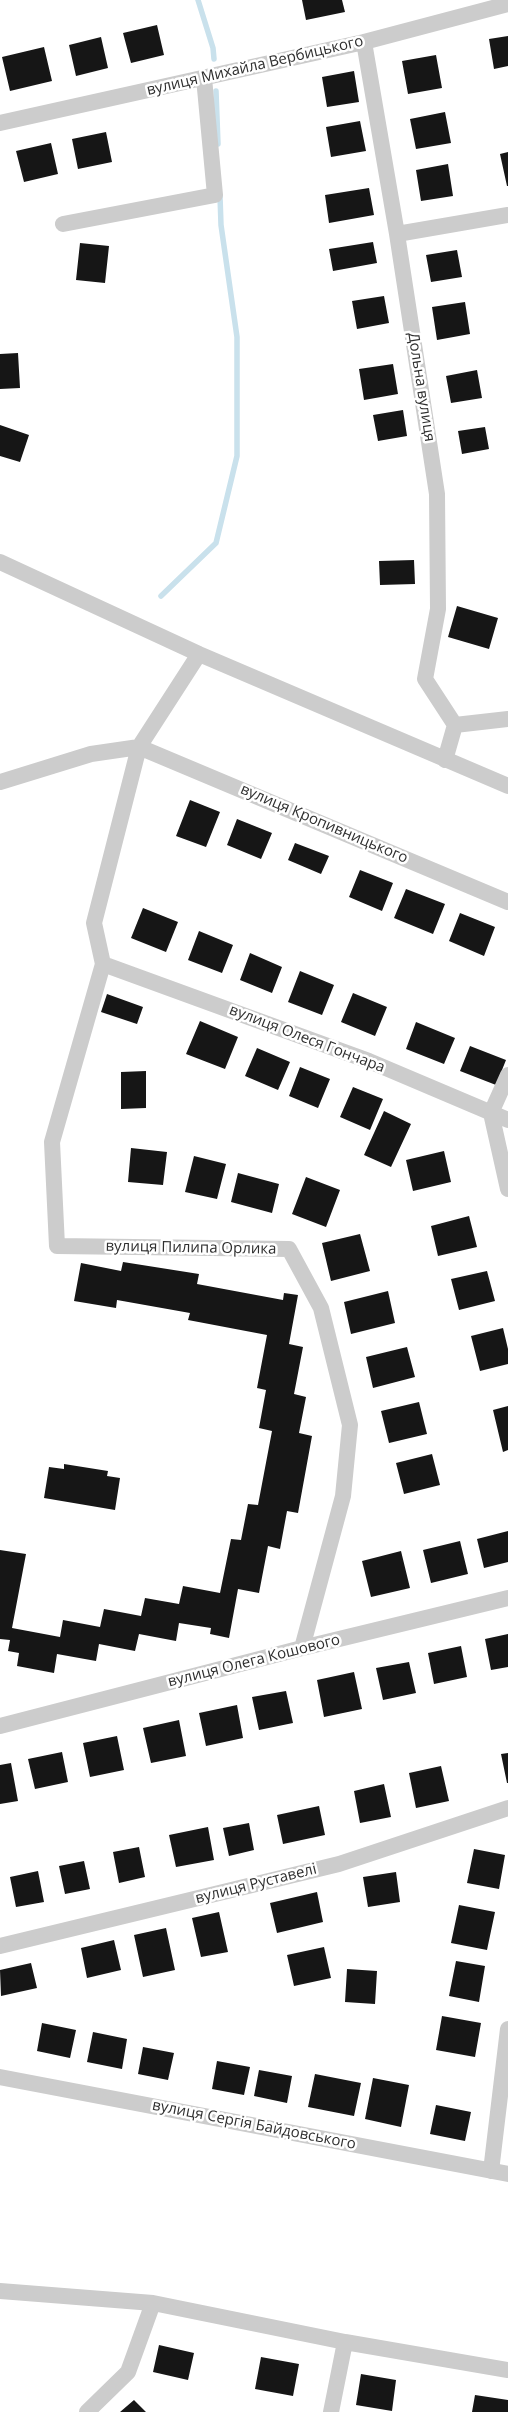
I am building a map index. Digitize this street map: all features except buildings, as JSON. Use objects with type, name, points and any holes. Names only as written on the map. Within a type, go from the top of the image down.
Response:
[{"type":"street","name":"вулиця Михайла Вербицького","points":[[0,124],[364,42],[508,4]]},
{"type":"street","name":"Дольна вулиця","points":[[364,42],[397,234],[437,494],[438,609],[425,679],[455,725]]},
{"type":"street","points":[[63,224],[215,195],[204,78]]},
{"type":"street","points":[[397,234],[508,215]]},
{"type":"street","points":[[0,562],[199,654],[508,786]]},
{"type":"street","points":[[104,964],[94,923],[139,747],[199,654]]},
{"type":"street","points":[[445,760],[455,725],[508,719]]},
{"type":"street","points":[[0,782],[91,754],[139,747]]},
{"type":"street","name":"вулиця Кропивницького","points":[[139,747],[508,902]]},
{"type":"street","name":"вулиця Олеся Гончара","points":[[104,964],[369,1061],[508,1120]]},
{"type":"street","name":"вулиця Пилипа Орлика","points":[[104,964],[52,1142],[57,1246],[289,1250],[321,1308],[350,1425],[343,1496],[302,1648]]},
{"type":"street","points":[[508,1075],[491,1113],[508,1189]]},
{"type":"street","name":"вулиця Олега Кошового","points":[[0,1726],[302,1648],[508,1598]]},
{"type":"street","name":"вулиця Руставелі","points":[[0,1946],[339,1864],[508,1808]]},
{"type":"street","points":[[491,2171],[508,2029]]},
{"type":"street","name":"вулиця Сергія Байдовського","points":[[0,2077],[508,2174]]},
{"type":"street","points":[[0,2290],[153,2303],[345,2342],[508,2370]]},
{"type":"street","points":[[87,2412],[128,2372],[153,2303]]},
{"type":"street","points":[[331,2412],[345,2342]]},
{"type":"waterway","points":[[198,0],[213,48],[214,59]]},
{"type":"waterway","points":[[216,91],[218,144]]},
{"type":"waterway","points":[[161,596],[216,543],[237,456],[237,337],[221,225],[220,196]]}]
